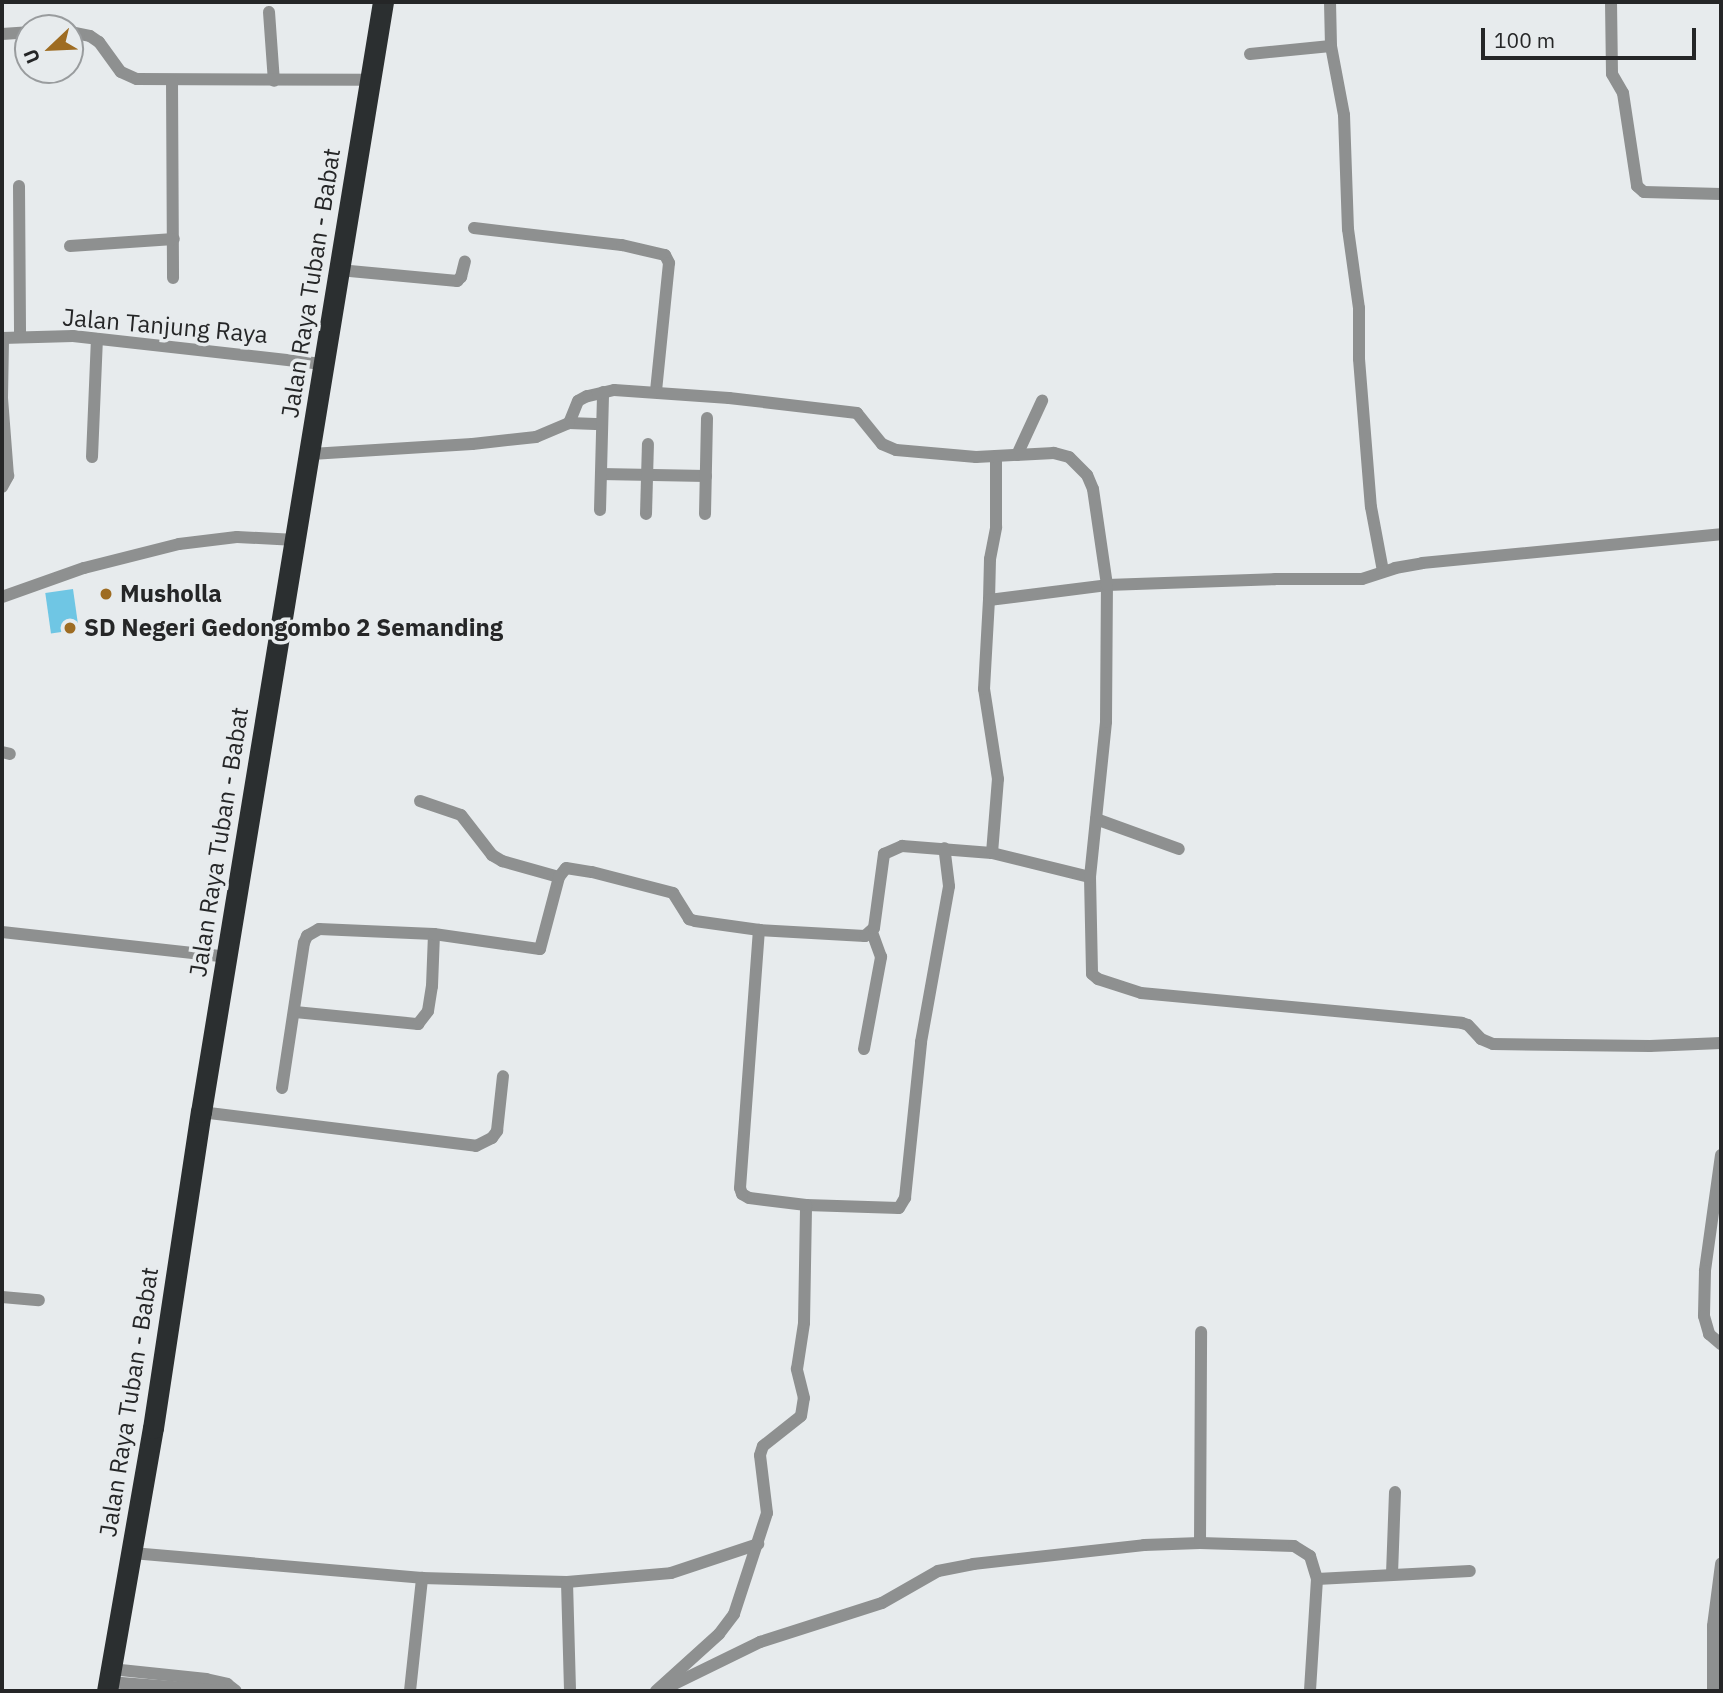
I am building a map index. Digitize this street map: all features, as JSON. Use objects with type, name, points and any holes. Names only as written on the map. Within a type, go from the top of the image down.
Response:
[{"type":"highway","name":"Jalan Raya Tuban - Babat","points":[[109,1681],[383,2]]},
{"type":"street","points":[[1330,2],[1331,46],[1344,115],[1348,229],[1359,308],[1361,395],[1371,506],[1383,571]]},
{"type":"street","points":[[1611,2],[1612,74],[1623,93],[1637,186],[1644,192],[1721,194]]},
{"type":"street","points":[[269,12],[274,81]]},
{"type":"street","points":[[84,34],[99,42],[128,77],[172,81],[213,78],[274,81],[370,80]]},
{"type":"street","points":[[1250,54],[1331,46]]},
{"type":"street","points":[[172,81],[173,278]]},
{"type":"street","points":[[19,186],[20,337]]},
{"type":"street","points":[[474,228],[622,244],[666,255],[668,262],[656,391]]},
{"type":"street","points":[[70,246],[174,239]]},
{"type":"street","points":[[339,270],[457,281],[461,277],[465,261]]},
{"type":"street","points":[[2,338],[2,398],[8,476],[2,487]]},
{"type":"street","name":"Jalan Tanjung Raya","points":[[2,338],[97,339],[324,364]]},
{"type":"street","points":[[92,457],[97,339]]},
{"type":"street","points":[[569,423],[578,401],[593,393],[656,391],[848,411],[863,418],[887,447],[949,456],[1054,453],[1069,457],[1087,475],[1093,489],[1107,585],[1107,722],[1090,877],[1093,974],[1098,979],[1141,993],[1462,1023],[1468,1025],[1481,1039],[1493,1044],[1650,1046],[1721,1043]]},
{"type":"street","points":[[600,510],[603,392]]},
{"type":"street","points":[[1017,455],[1042,401]]},
{"type":"street","points":[[705,514],[707,418]]},
{"type":"street","points":[[311,454],[523,438],[551,432],[569,423],[602,424]]},
{"type":"street","points":[[646,514],[648,444]]},
{"type":"street","points":[[992,853],[998,779],[984,689],[990,559],[996,527],[996,456]]},
{"type":"street","points":[[601,474],[706,476]]},
{"type":"street","points":[[989,600],[1107,585],[1275,579],[1353,580],[1422,564],[1721,534]]},
{"type":"street","points":[[2,597],[83,568],[179,544],[237,537],[296,540]]},
{"type":"street","points":[[420,801],[461,815],[492,855],[502,861],[559,877]]},
{"type":"street","points":[[1096,819],[1179,849]]},
{"type":"street","points":[[864,1049],[881,957],[872,932],[886,851],[902,846],[992,853],[1090,877]]},
{"type":"street","points":[[760,930],[740,1188],[742,1194],[749,1198],[806,1205],[899,1208],[903,1204],[921,1042],[949,886],[944,848]]},
{"type":"street","points":[[282,1088],[304,943],[319,929],[435,934],[540,949],[559,877],[565,869],[579,869],[673,893],[689,919],[695,921],[760,930],[865,936],[872,932]]},
{"type":"street","points":[[2,932],[227,957]]},
{"type":"street","points":[[295,1012],[418,1024],[428,1011],[435,934]]},
{"type":"street","points":[[201,1112],[476,1146],[492,1138],[497,1131],[503,1076]]},
{"type":"street","points":[[1721,1155],[1705,1271],[1704,1316],[1710,1334],[1721,1344]]},
{"type":"street","points":[[658,1691],[728,1624],[767,1513],[760,1455],[762,1446],[801,1416],[804,1398],[797,1369],[804,1323],[806,1205]]},
{"type":"street","points":[[2,1297],[39,1300]]},
{"type":"street","points":[[1200,1543],[1201,1332]]},
{"type":"street","points":[[1392,1574],[1395,1492]]},
{"type":"street","points":[[658,1691],[760,1642],[882,1603],[938,1571],[973,1564],[1144,1545],[1200,1543],[1294,1546],[1310,1556],[1317,1579],[1310,1691]]},
{"type":"street","points":[[132,1553],[422,1578],[567,1582],[671,1573],[758,1544]]},
{"type":"street","points":[[1713,1691],[1713,1626],[1721,1564]]},
{"type":"street","points":[[1317,1579],[1470,1572]]},
{"type":"street","points":[[410,1691],[422,1578]]},
{"type":"street","points":[[567,1582],[570,1691]]},
{"type":"street","points":[[109,1681],[206,1679],[231,1691]]},
{"type":"shaded area","points":[[73,589],[79,630],[51,633],[45,593]]},
{"type":"place","name":"Musholla","points":[[106,594]]},
{"type":"place","name":"SD Negeri Gedongombo 2 Semanding","points":[[70,628]]}]
